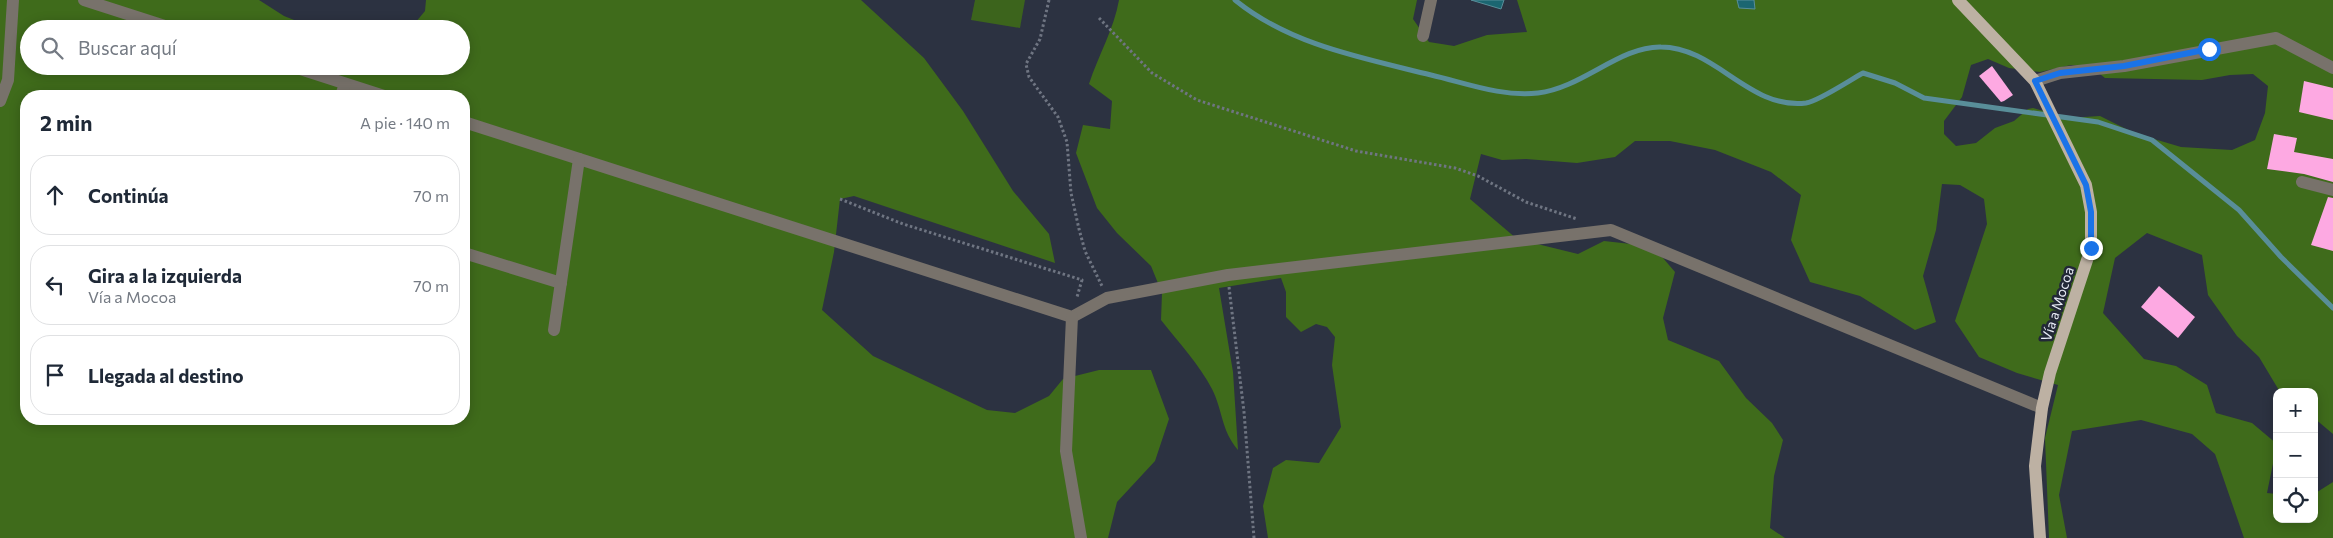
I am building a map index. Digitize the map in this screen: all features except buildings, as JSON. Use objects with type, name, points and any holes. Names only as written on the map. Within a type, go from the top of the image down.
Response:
[{"type":"main road","name":"Vía a Mocoa","points":[[1958,0],[2035,81],[2086,185],[2091,212],[2091,248],[2050,373],[2042,408],[2035,466],[2040,538]]},
{"type":"street","points":[[0,101],[8,80],[6,42],[13,0]]},
{"type":"street","points":[[84,0],[146,20]]},
{"type":"street","points":[[1423,36],[1431,0]]},
{"type":"street","points":[[2035,81],[2060,73],[2124,66],[2276,38],[2333,68]]},
{"type":"street","points":[[318,75],[364,90]]},
{"type":"street","points":[[343,90],[345,84]]},
{"type":"street","points":[[470,124],[1072,317],[1107,298],[1228,275],[1611,230],[2042,408]]},
{"type":"street","points":[[554,330],[579,159]]},
{"type":"street","points":[[2302,182],[2333,190]]},
{"type":"street","points":[[470,254],[561,283]]},
{"type":"street","points":[[1072,317],[1066,451],[1081,538]]},
{"type":"path","points":[[1049,0],[1040,39],[1026,64],[1029,77],[1058,117],[1067,142],[1070,184],[1079,230],[1085,250],[1094,266],[1107,298]]},
{"type":"path","points":[[1099,18],[1152,72],[1197,100],[1356,151],[1456,168],[1478,176],[1526,202],[1583,220]]},
{"type":"path","points":[[840,199],[903,224],[1082,280],[1072,317]]},
{"type":"path","points":[[1228,275],[1244,412],[1254,538]]},
{"type":"green space","points":[[0,0],[259,0],[284,16],[294,20],[20,20],[20,75],[470,75],[470,20],[418,20],[425,11],[426,0],[861,0],[924,58],[963,111],[1013,191],[1049,234],[1055,263],[854,196],[840,199],[834,252],[822,310],[873,356],[987,410],[1015,413],[1049,396],[1063,379],[1099,370],[1151,370],[1169,419],[1155,461],[1117,502],[1108,538],[0,538]]},
{"type":"green space","points":[[975,0],[1025,0],[1020,28],[971,20]]},
{"type":"green space","points":[[1119,0],[1417,0],[1413,19],[1429,42],[1454,46],[1487,35],[1527,32],[1517,0],[2333,0],[2333,434],[2318,421],[2318,388],[2278,388],[2259,357],[2237,336],[2208,295],[2202,255],[2147,233],[2115,258],[2103,313],[2144,359],[2176,366],[2207,385],[2216,413],[2252,423],[2273,441],[2273,464],[2267,493],[2273,494],[2273,523],[2318,523],[2318,491],[2333,482],[2333,538],[2244,538],[2215,454],[2192,434],[2141,420],[2072,431],[2059,495],[2067,538],[2049,538],[2045,438],[2058,385],[2017,373],[1979,357],[1955,321],[1987,224],[1984,199],[1960,185],[1942,184],[1936,230],[1923,276],[1936,322],[1915,330],[1860,296],[1810,282],[1791,240],[1801,195],[1771,172],[1715,150],[1670,141],[1635,141],[1615,157],[1577,163],[1526,159],[1502,160],[1481,154],[1470,199],[1517,239],[1578,254],[1604,241],[1640,245],[1663,258],[1675,272],[1663,318],[1668,340],[1719,361],[1746,398],[1772,423],[1783,440],[1774,476],[1770,528],[1785,538],[1268,538],[1263,506],[1273,468],[1286,460],[1319,463],[1341,427],[1332,365],[1335,337],[1327,327],[1316,324],[1301,332],[1286,317],[1286,292],[1281,278],[1219,288],[1233,372],[1238,450],[1228,435],[1216,397],[1207,380],[1161,320],[1162,293],[1151,266],[1117,233],[1097,208],[1076,153],[1083,125],[1110,129],[1112,101],[1089,84],[1110,32]],"holes":[[[1988,59],[2009,68],[2040,72],[2071,65],[2091,67],[2105,78],[2202,80],[2230,75],[2253,74],[2268,86],[2265,113],[2255,140],[2232,150],[2181,147],[2134,133],[2100,116],[2068,118],[2033,108],[2028,109],[2014,121],[1995,128],[1976,143],[1956,146],[1944,134],[1944,121],[1962,97],[1971,65]]]},
{"type":"water","points":[[1471,0],[1504,0],[1501,9]]},
{"type":"water","points":[[1737,0],[1754,0],[1755,9],[1739,8]]},
{"type":"waterway","points":[[1235,0],[1279,28],[1328,48],[1470,85],[1511,93],[1524,94],[1554,90],[1570,84],[1631,53],[1646,48],[1661,47],[1681,50],[1699,57],[1767,97],[1786,103],[1806,103],[1812,101],[1863,73],[1895,83],[1924,98],[2098,122],[2152,140],[2239,210],[2281,257],[2333,308]]},
{"type":"route","points":[[2091,248],[2091,212],[2086,185],[2035,81],[2060,73],[2075,73],[2124,66],[2209,49]]}]
